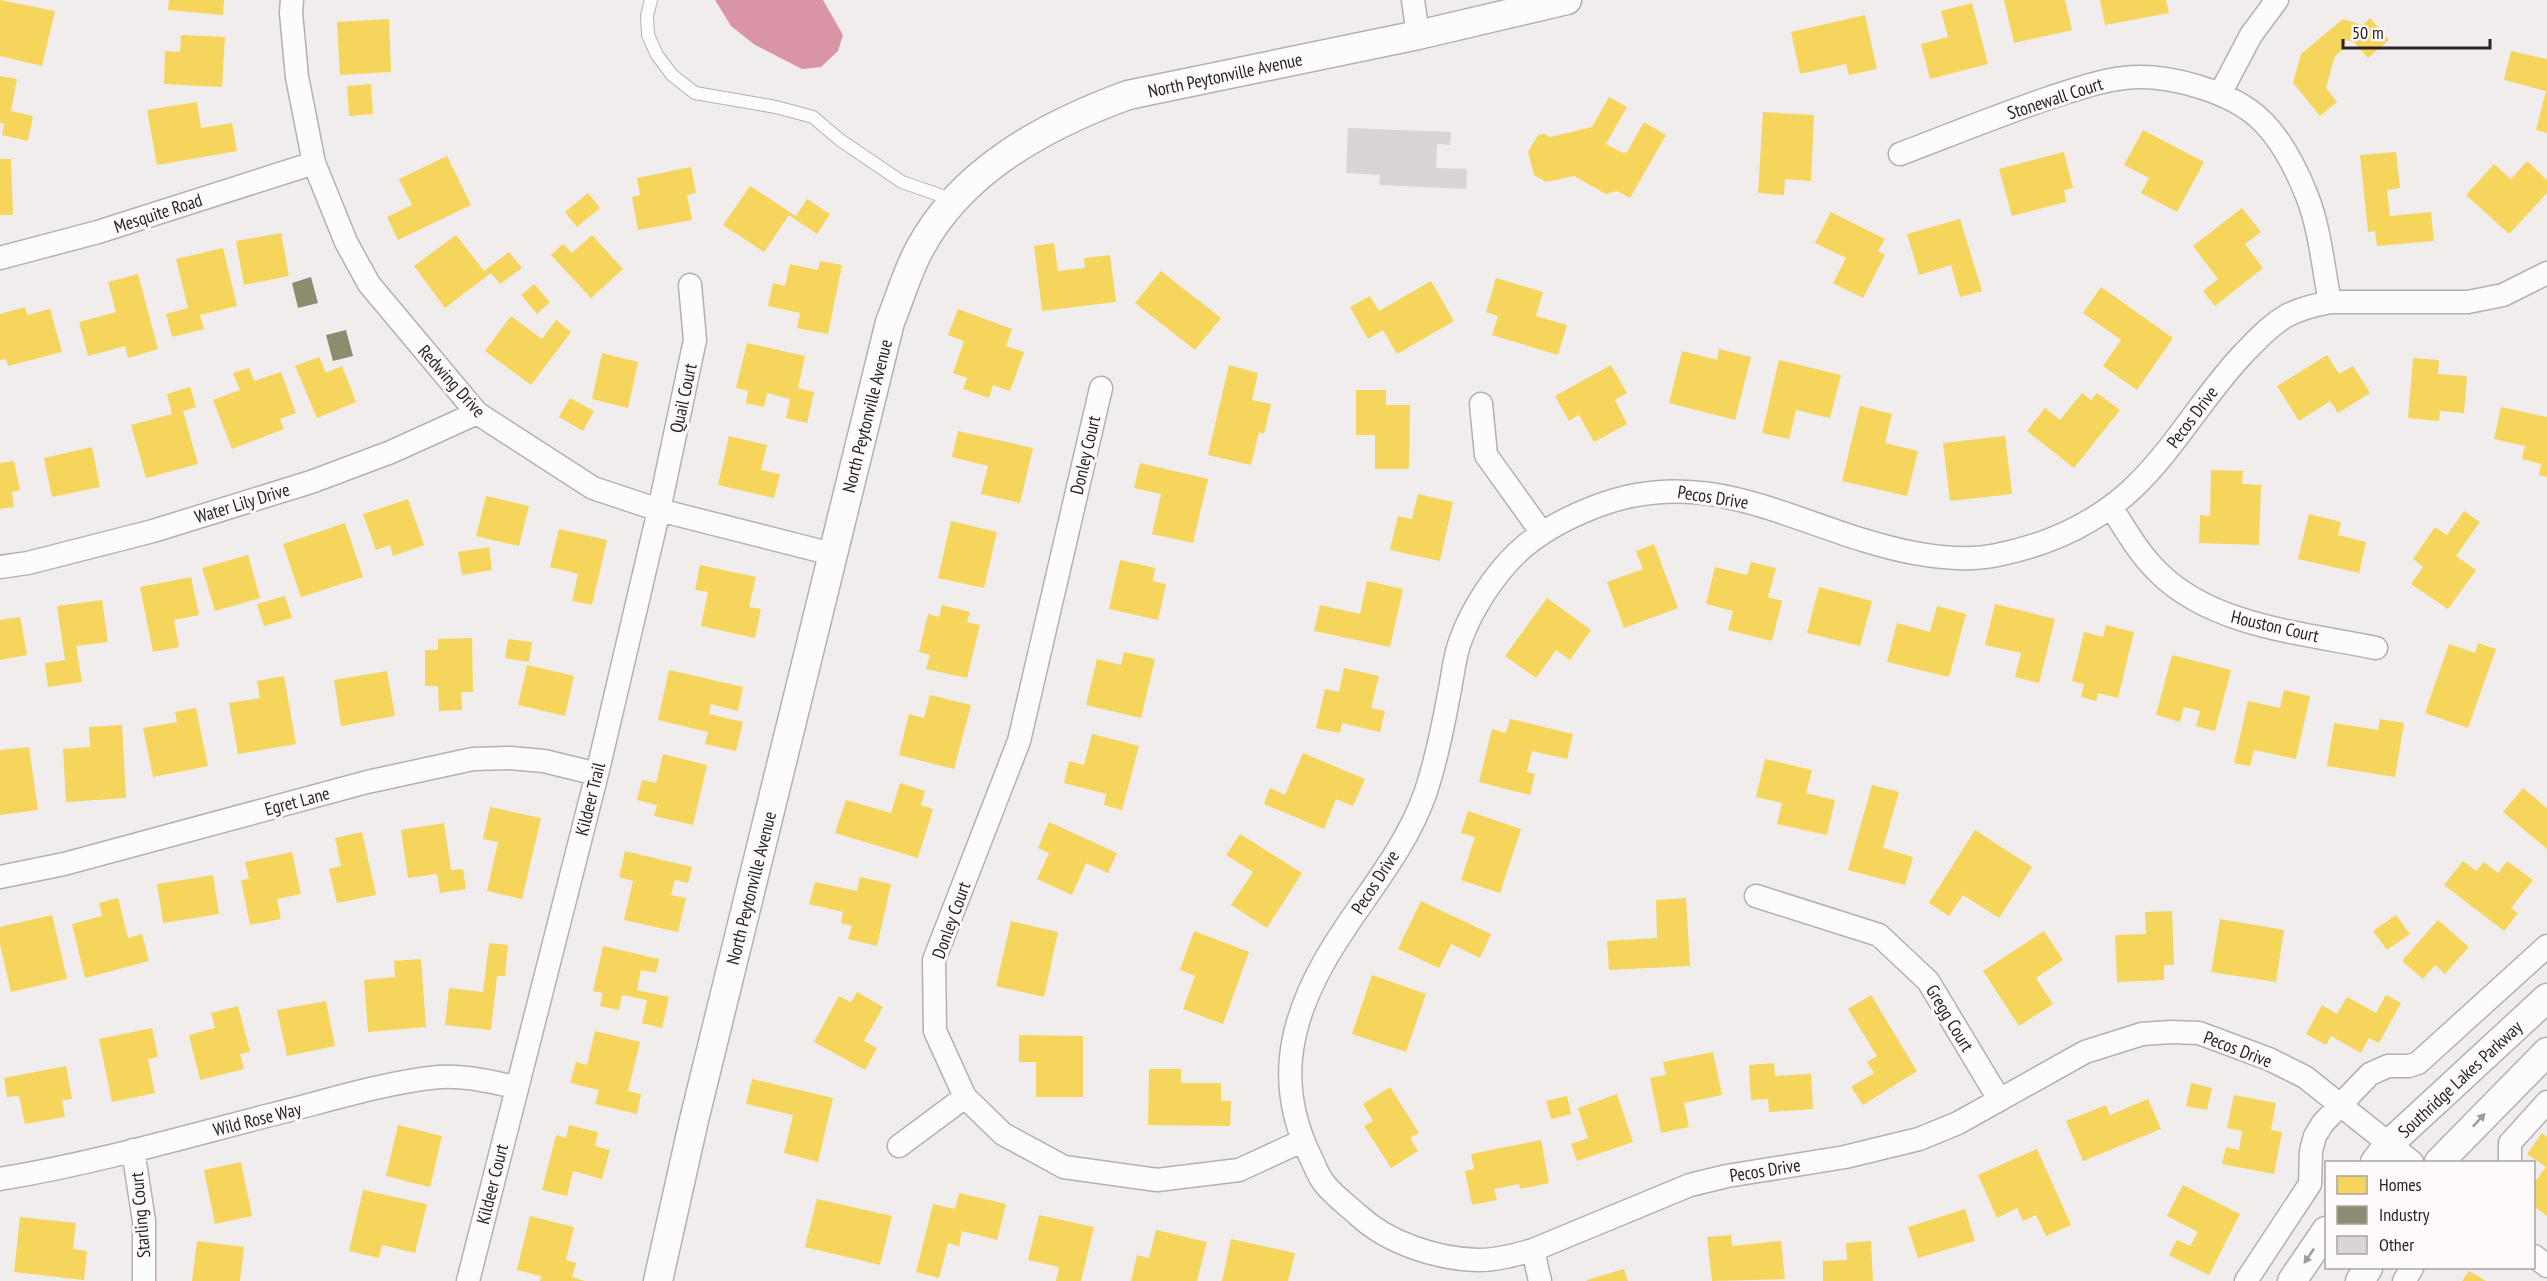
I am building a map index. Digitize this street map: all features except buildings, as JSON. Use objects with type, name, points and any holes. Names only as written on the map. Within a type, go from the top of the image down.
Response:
[{"type":"street","name":"Redwing Drive","points":[[292,0],[291,13],[297,77],[314,163],[346,242],[369,284],[477,413],[593,488],[659,510],[832,554]]},
{"type":"street","points":[[1413,0],[1418,35]]},
{"type":"street","name":"North Peytonville Avenue","points":[[658,1281],[694,1119],[890,322],[919,250],[938,220],[984,170],[1042,133],[1118,98],[1418,35],[1567,0]]},
{"type":"street","points":[[2220,94],[2251,35],[2277,0]]},
{"type":"street","name":"Stonewall Court","points":[[1900,154],[2028,105],[2094,83],[2125,78],[2156,79],[2190,85],[2220,94],[2239,104],[2262,121],[2281,145],[2307,196],[2317,232],[2330,302]]},
{"type":"street","name":"Mesquite Road","points":[[0,258],[98,232],[314,163]]},
{"type":"street","name":"Pecos Drive","points":[[2409,1161],[2382,1153],[2339,1105],[2305,1077],[2269,1059],[2199,1034],[2171,1032],[2142,1034],[2085,1052],[1958,1123],[1919,1139],[1845,1157],[1727,1176],[1690,1185],[1533,1250],[1508,1257],[1480,1260],[1452,1258],[1412,1247],[1368,1225],[1322,1181],[1302,1141],[1292,1108],[1289,1082],[1292,1046],[1302,1005],[1325,959],[1412,824],[1425,793],[1442,731],[1459,643],[1471,617],[1516,553],[1565,518],[1617,499],[1647,492],[1675,490],[1705,492],[1769,507],[1886,547],[1962,558],[1997,555],[2058,537],[2089,523],[2133,489],[2159,460],[2228,370],[2264,331],[2287,316],[2308,307],[2330,302],[2468,302],[2503,295],[2528,285],[2547,273]]},
{"type":"street","name":"Quail Court","points":[[659,510],[695,340],[690,285]]},
{"type":"street","name":"Donley Court","points":[[1101,388],[1019,741],[934,960],[935,1031],[965,1096],[1004,1134],[1065,1167],[1157,1180],[1239,1170],[1302,1141]]},
{"type":"street","points":[[1481,404],[1486,455],[1542,533]]},
{"type":"street","name":"Water Lily Drive","points":[[0,567],[28,563],[153,531],[311,482],[391,452],[477,413]]},
{"type":"street","name":"Houston Court","points":[[2111,507],[2140,552],[2159,573],[2178,589],[2205,606],[2235,619],[2376,648]]},
{"type":"street","name":"Kildeer Trail","points":[[516,1087],[597,774],[659,510]]},
{"type":"street","name":"Egret Lane","points":[[0,877],[64,864],[367,782],[473,759],[510,758],[544,761],[597,774]]},
{"type":"street","name":"Gregg Court","points":[[1756,896],[1879,935],[1928,981],[1999,1099]]},
{"type":"street","points":[[2246,1281],[2286,1217],[2310,1184],[2311,1150],[2315,1136],[2339,1105],[2370,1074],[2388,1066],[2409,1066],[2418,1062],[2547,946]]},
{"type":"street","name":"Southridge Lakes Parkway","points":[[2382,1153],[2547,998]]},
{"type":"street","points":[[2440,1161],[2547,1052]]},
{"type":"street","name":"Wild Rose Way","points":[[0,1179],[133,1150],[375,1089],[440,1077],[477,1079],[516,1087]]},
{"type":"street","name":"Kildeer Court","points":[[468,1281],[516,1087]]},
{"type":"street","points":[[899,1146],[965,1096]]},
{"type":"street","points":[[2510,1161],[2510,1143],[2547,1102]]},
{"type":"street","name":"Starling Court","points":[[133,1150],[144,1221],[144,1281]]},
{"type":"street","points":[[2292,1281],[2325,1232]]},
{"type":"street","points":[[1533,1250],[1540,1281]]},
{"type":"street","points":[[2535,1257],[2547,1266]]},
{"type":"lane","points":[[651,0],[647,16],[648,35],[657,55],[672,75],[695,93],[776,107],[813,117],[840,140],[902,182],[954,200]]},
{"type":"shaded area","points":[[715,0],[823,0],[843,35],[838,51],[821,67],[802,69],[755,45],[731,26]]}]
